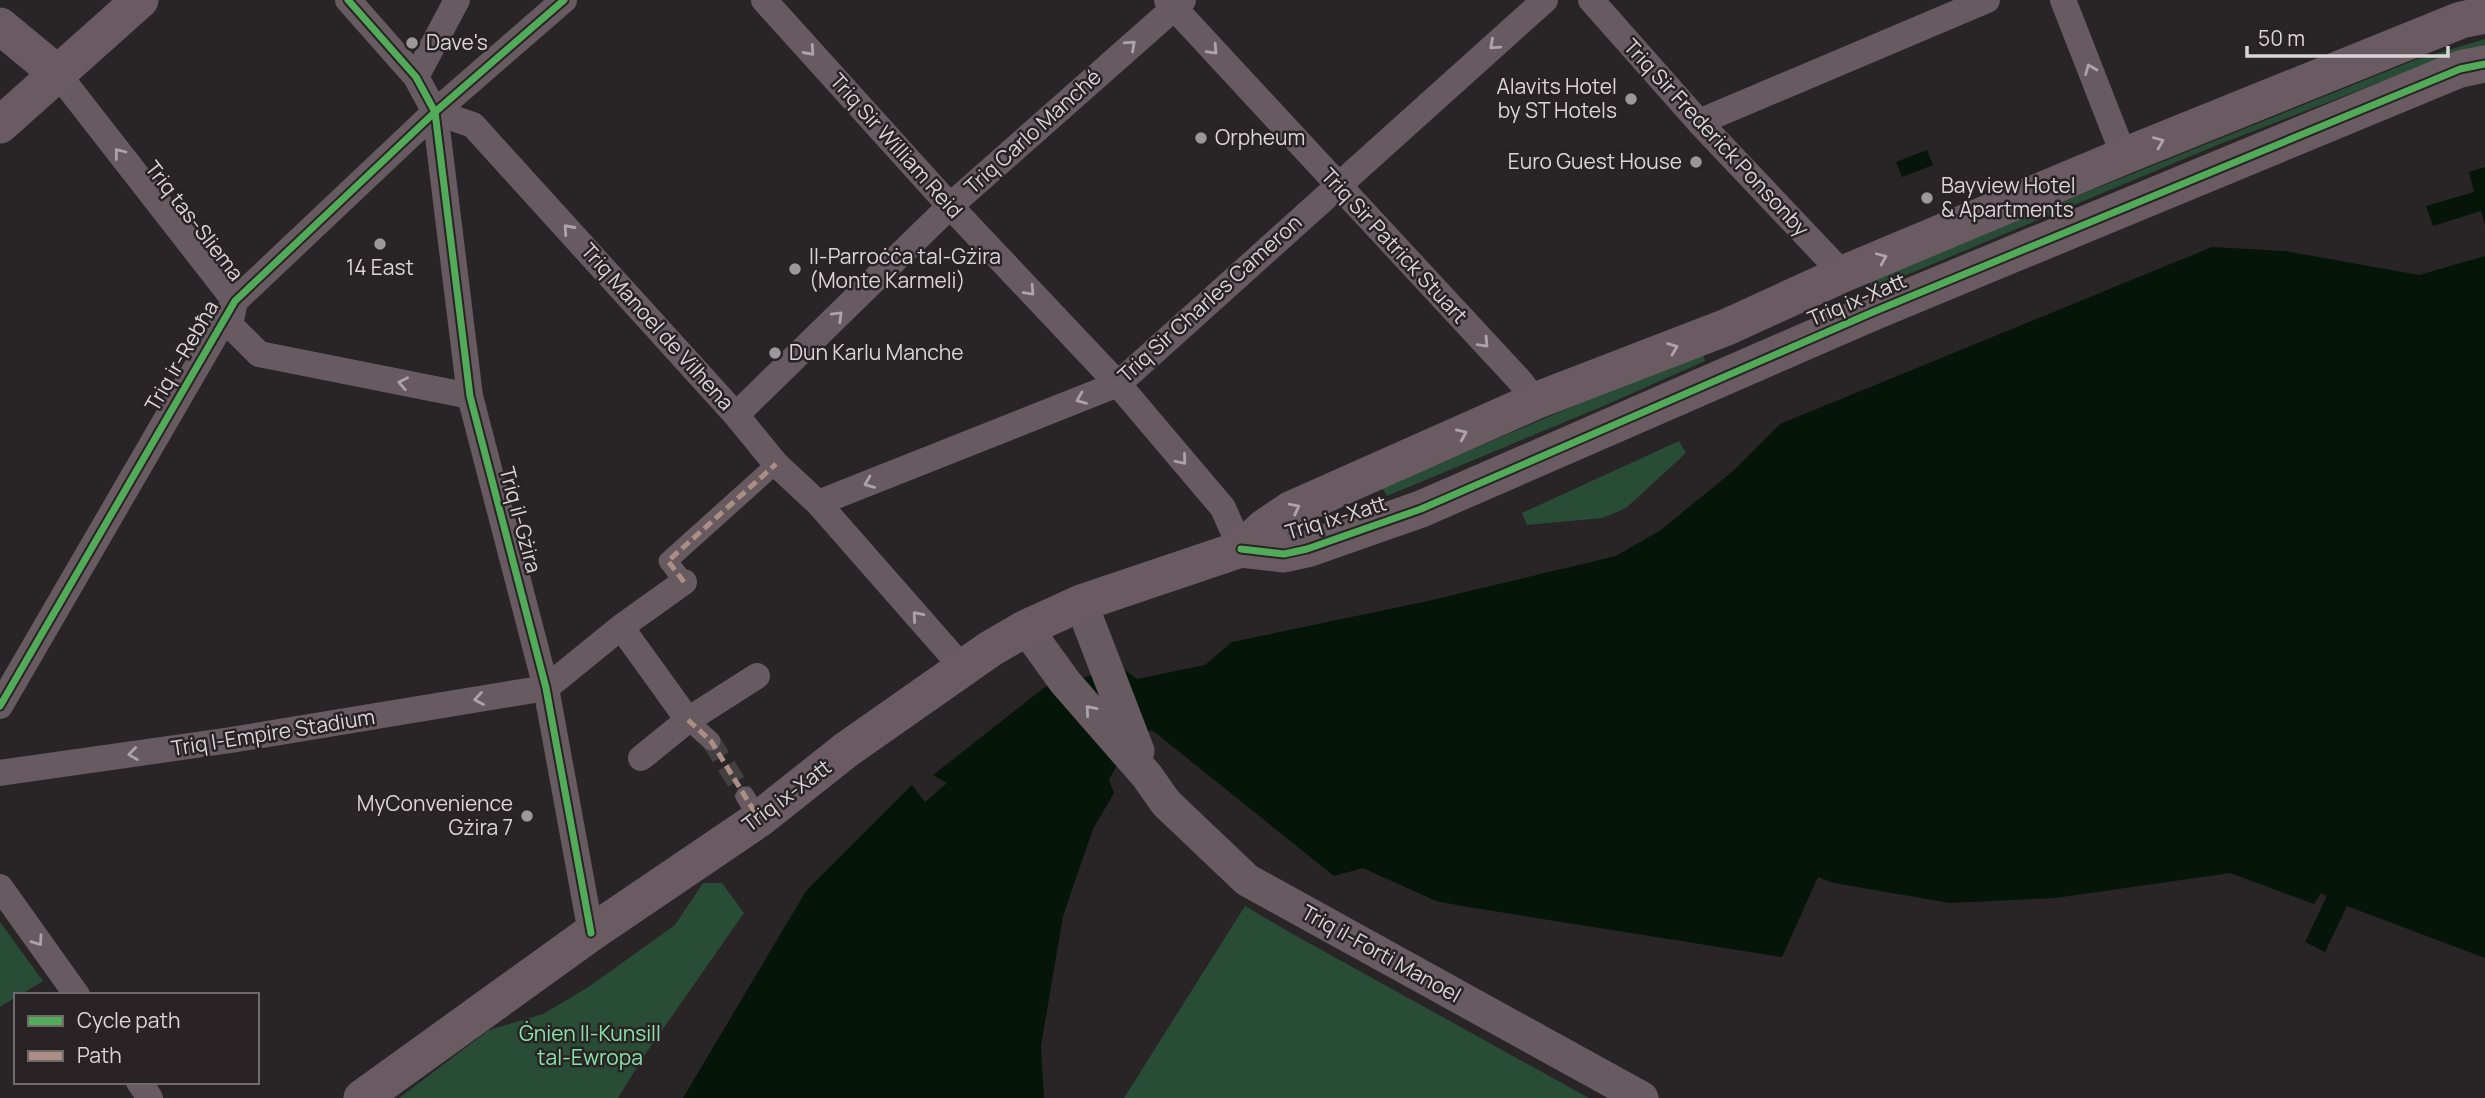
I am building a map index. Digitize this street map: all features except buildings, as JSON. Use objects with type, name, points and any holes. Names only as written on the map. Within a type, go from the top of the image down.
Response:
[{"type":"main road","points":[[0,125],[139,0]]},
{"type":"main road","name":"Triq ix-Xatt","points":[[362,1098],[591,933],[752,807],[846,750],[962,667],[1026,628],[1081,603],[1241,549],[1265,527],[1290,510],[1535,401],[1727,327],[1843,274],[2467,12]]},
{"type":"main road","name":"Triq tas-Sliema","points":[[0,26],[58,74]]},
{"type":"main road","name":"Triq ix-Xatt","points":[[1241,549],[1284,554],[1307,549],[1421,509],[1886,307],[2460,69],[2485,64]]},
{"type":"street","points":[[348,0],[416,77],[435,113]]},
{"type":"street","points":[[416,77],[457,0]]},
{"type":"street","name":"Triq ir-Rebħa","points":[[0,706],[234,300],[435,113],[564,0]]},
{"type":"street","name":"Triq Sir William Reid","points":[[764,0],[950,206],[1118,384],[1223,509],[1241,549]]},
{"type":"street","name":"Triq Sir Charles Cameron","points":[[818,503],[1118,384],[1545,0]]},
{"type":"street","name":"Triq Sir Frederick Ponsonby","points":[[1591,0],[1699,122],[1843,274]]},
{"type":"street","points":[[1699,122],[1987,0]]},
{"type":"street","points":[[2063,0],[2124,156]]},
{"type":"street","name":"Triq Carlo Manché","points":[[736,415],[950,206],[1174,3]]},
{"type":"street","name":"Triq Sir Patrick Stuart","points":[[1174,3],[1337,185],[1521,382],[1535,401]]},
{"type":"street","name":"Triq tas-Sliema","points":[[58,74],[234,300],[230,325],[259,354],[470,396]]},
{"type":"street","name":"Triq il-Gżira","points":[[435,113],[470,396],[546,688],[591,933]]},
{"type":"street","name":"Triq Manoel de Vilhena","points":[[435,113],[473,125],[736,415],[776,464],[818,503],[962,667]]},
{"type":"street","points":[[546,688],[621,627],[684,582],[668,561],[776,464]]},
{"type":"street","name":"Triq il-Forti Manoel","points":[[1081,603],[1147,776]]},
{"type":"street","points":[[621,627],[688,720],[711,741]]},
{"type":"street","name":"Triq il-Forti Manoel","points":[[1026,628],[1065,682],[1147,776],[1166,803],[1247,880],[1642,1098]]},
{"type":"street","points":[[641,758],[688,720],[757,676]]},
{"type":"street","name":"Triq l-Empire Stadium","points":[[0,773],[231,740],[546,688]]},
{"type":"street","points":[[0,887],[76,993]]},
{"type":"green space","points":[[2485,39],[2485,47],[2419,67],[2215,146],[1873,289],[1869,280],[2415,60]]},
{"type":"green space","points":[[1702,351],[1705,361],[1608,404],[1387,496],[1382,488]]},
{"type":"green space","points":[[1679,441],[1686,453],[1626,508],[1603,518],[1527,525],[1522,513]]},
{"type":"green space","name":"Ġnien Il-Kunsill tal-Ewropa","points":[[703,883],[722,883],[744,913],[644,1056],[618,1098],[399,1098],[489,1030],[543,1014],[587,988],[675,925]]},
{"type":"green space","points":[[1245,906],[1289,932],[1589,1098],[1124,1098]]},
{"type":"green space","points":[[0,922],[43,981],[23,993],[14,993],[14,998],[0,1007]]},
{"type":"shaded area","points":[[1927,150],[1933,165],[1902,177],[1896,162]]},
{"type":"shaded area","points":[[2485,167],[2485,225],[2481,211],[2433,226],[2426,206],[2474,192],[2469,172]]},
{"type":"shaded area","points":[[2212,247],[2285,251],[2419,275],[2485,256],[2485,958],[2347,906],[2325,952],[2305,942],[2327,896],[2321,893],[2314,904],[2230,873],[2055,898],[1950,903],[1834,883],[1818,877],[1782,957],[1462,906],[1436,901],[1363,868],[1334,876],[1152,730],[1133,744],[1121,758],[1109,780],[1114,793],[1093,829],[1063,916],[1041,1046],[1044,1098],[683,1098],[806,891],[912,785],[925,802],[947,783],[933,775],[1045,687],[1122,668],[1137,679],[1205,665],[1232,642],[1428,601],[1616,556],[1661,530],[1733,471],[1780,424]]},
{"type":"tunnel","points":[[711,741],[745,796]]},
{"type":"marked path","points":[[684,582],[668,561],[776,464]]},
{"type":"marked path","points":[[688,720],[711,741],[759,819]]},
{"type":"cycle path","points":[[348,0],[416,77],[435,112],[470,396],[546,688],[591,933]]},
{"type":"cycle path","points":[[0,706],[235,301],[435,112],[564,0]]},
{"type":"cycle path","points":[[1241,549],[1284,554],[1307,549],[1421,509],[1873,312],[2460,69],[2485,64]]},
{"type":"place","name":"Dave's","points":[[412,43]]},
{"type":"place","name":"Alavits Hotel by ST Hotels","points":[[1631,99]]},
{"type":"place","name":"Orpheum","points":[[1201,138]]},
{"type":"place","name":"Euro Guest House","points":[[1696,162]]},
{"type":"place","name":"Bayview Hotel & Apartments","points":[[1927,198]]},
{"type":"place","name":"14 East","points":[[380,244]]},
{"type":"place","name":"Il-Parroċċa tal-Gżira (Monte Karmeli)","points":[[795,269]]},
{"type":"place","name":"Dun Karlu Manche","points":[[775,353]]},
{"type":"place","name":"MyConvenience Gżira 7","points":[[527,816]]}]
